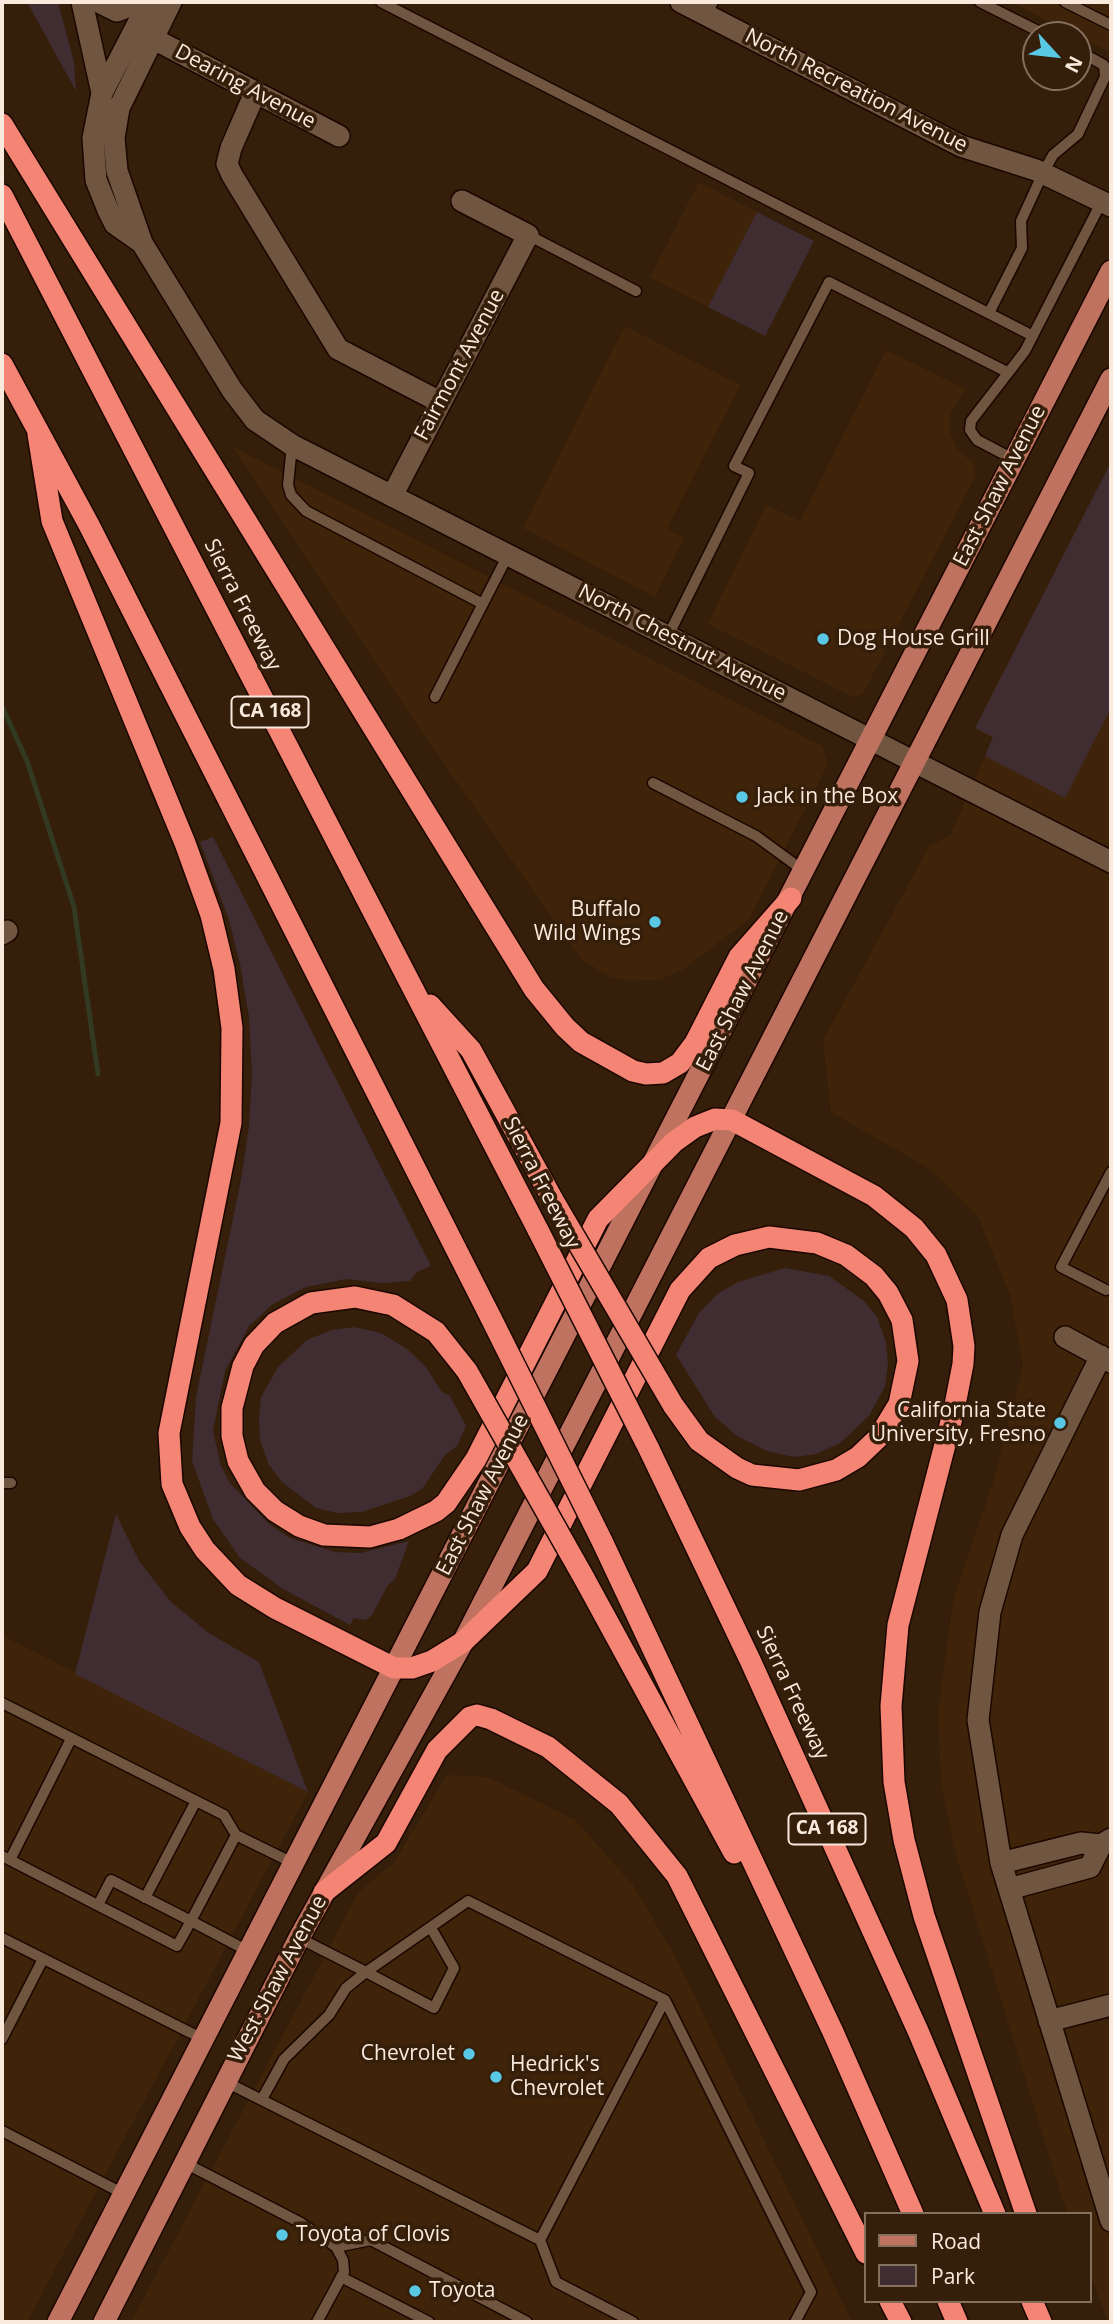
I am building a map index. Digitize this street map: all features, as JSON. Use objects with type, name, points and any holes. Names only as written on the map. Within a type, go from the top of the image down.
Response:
[{"type":"highway","points":[[2,124],[534,989],[565,1027],[590,1048],[633,1070],[646,1074],[663,1073],[680,1063],[695,1043],[738,957],[791,898]]},
{"type":"highway","name":"Sierra Freeway","points":[[2,195],[412,985],[649,1449],[750,1660],[918,2031],[994,2212]]},
{"type":"highway","points":[[2,364],[89,525],[603,1541],[833,2032],[912,2212]]},
{"type":"highway","points":[[38,434],[52,521],[185,843],[211,915],[228,997],[233,1060],[231,1123],[171,1419],[169,1456],[173,1484],[180,1506],[205,1550],[238,1584],[275,1608],[394,1668],[412,1668],[432,1661],[463,1642],[537,1571],[680,1290],[709,1258],[735,1245],[769,1237],[817,1242],[846,1255],[874,1276],[888,1293],[902,1320],[908,1362],[899,1404],[879,1437],[858,1457],[836,1470],[799,1480],[751,1475],[699,1441],[673,1405],[553,1200],[471,1050],[412,985]]},
{"type":"highway","points":[[833,2032],[584,1578],[467,1371],[436,1332],[393,1305],[355,1297],[311,1303],[287,1315],[264,1334],[243,1366],[232,1408],[232,1436],[238,1461],[255,1491],[275,1511],[299,1526],[324,1535],[370,1537],[400,1530],[436,1511],[446,1503],[476,1459],[597,1219],[658,1157],[695,1127],[715,1119],[732,1120],[890,1207],[914,1228],[936,1255],[957,1300],[964,1346],[960,1387],[898,1625],[891,1706],[893,1762],[900,1819],[924,1916],[1025,2212]]},
{"type":"highway","points":[[324,1892],[386,1843],[437,1750],[470,1717],[477,1715],[498,1722],[548,1747],[619,1804],[677,1876],[864,2249]]},
{"type":"highway","points":[[891,2303],[901,2322]]},
{"type":"highway","points":[[949,2303],[957,2322]]},
{"type":"highway","points":[[1033,2303],[1041,2322]]},
{"type":"highway","points":[[1047,2303],[1050,2322]]},
{"type":"main road","name":"East Shaw Avenue","points":[[372,1710],[1111,271]]},
{"type":"main road","points":[[463,1642],[1111,379]]},
{"type":"main road","name":"West Shaw Avenue","points":[[104,2322],[224,2081],[299,1938],[463,1642]]},
{"type":"main road","name":"West Shaw Avenue","points":[[58,2322],[372,1710]]},
{"type":"street","points":[[82,2],[102,93]]},
{"type":"street","points":[[99,2],[117,11],[139,2]]},
{"type":"street","points":[[142,243],[115,224],[96,180],[93,138],[102,93],[149,2]]},
{"type":"street","points":[[142,243],[117,171],[114,138],[126,91],[171,2]]},
{"type":"street","name":"North Recreation Avenue","points":[[681,2],[709,8],[961,146],[1043,173],[1107,204]]},
{"type":"street","name":"Dearing Avenue","points":[[152,38],[339,136]]},
{"type":"street","points":[[255,93],[231,148],[228,164],[232,175],[338,349],[440,402]]},
{"type":"street","points":[[462,201],[528,235]]},
{"type":"street","name":"Fairmont Avenue","points":[[392,496],[528,235]]},
{"type":"street","name":"North Chestnut Avenue","points":[[142,243],[232,390],[255,419],[292,446],[1111,862]]},
{"type":"street","points":[[1065,1337],[1106,1359],[1012,1535],[989,1612],[978,1720],[1001,1863],[1111,2221]]},
{"type":"street","points":[[1001,1863],[1081,1843],[1106,1842]]},
{"type":"street","points":[[1009,1889],[1090,1867],[1106,1842]]},
{"type":"street","points":[[1049,2021],[1111,2004]]},
{"type":"lane","points":[[381,2],[1034,336]]},
{"type":"lane","points":[[980,2],[1022,23]]},
{"type":"lane","points":[[1065,2],[1111,25]]},
{"type":"lane","points":[[989,313],[1022,248],[1021,221],[1043,173],[1053,155],[1078,134],[1105,77],[1104,65],[1092,59]]},
{"type":"lane","points":[[1013,459],[977,440],[971,430],[974,414],[1034,336],[1107,204]]},
{"type":"lane","points":[[528,235],[636,292]]},
{"type":"lane","points":[[668,636],[749,473],[734,466],[830,282],[1007,372]]},
{"type":"lane","points":[[292,446],[288,485],[291,495],[306,510],[483,604]]},
{"type":"lane","points":[[435,697],[508,555]]},
{"type":"lane","points":[[653,783],[756,836],[804,871]]},
{"type":"lane","points":[[1109,1288],[1061,1267],[1111,1172]]},
{"type":"lane","points":[[2,1703],[224,1815],[236,1835],[293,1863]]},
{"type":"lane","points":[[71,1739],[6,1858],[177,1946],[236,1835]]},
{"type":"lane","points":[[145,1898],[195,1801]]},
{"type":"lane","points":[[98,1905],[111,1880],[248,1951]]},
{"type":"lane","points":[[262,2099],[284,2059],[330,2015],[346,1988],[468,1901],[665,2000],[811,2292],[795,2322]]},
{"type":"lane","points":[[299,1938],[434,2008],[454,1968],[431,1928]]},
{"type":"lane","points":[[2,1938],[203,2039]]},
{"type":"lane","points":[[2,2039],[43,1959]]},
{"type":"lane","points":[[540,2240],[665,2000]]},
{"type":"lane","points":[[224,2081],[540,2240],[556,2282],[633,2322]]},
{"type":"lane","points":[[2,2131],[124,2194]]},
{"type":"lane","points":[[185,2163],[301,2223],[336,2246],[343,2260],[341,2277],[317,2322]]},
{"type":"lane","points":[[336,2246],[370,2240],[527,2322]]},
{"type":"lane","points":[[341,2277],[429,2322]]},
{"type":"shaded area","points":[[1010,2],[1111,2],[1111,53],[1092,43],[1092,21],[1049,21]]},
{"type":"shaded area","points":[[699,182],[757,212],[708,307],[650,277]]},
{"type":"shaded area","points":[[625,326],[740,385],[667,529],[684,538],[655,597],[523,528]]},
{"type":"shaded area","points":[[886,350],[966,389],[950,413],[950,432],[957,449],[973,463],[976,475],[863,694],[853,697],[708,624],[766,505],[800,521]]},
{"type":"shaded area","points":[[233,447],[822,746],[828,764],[749,919],[684,969],[660,980],[627,981],[610,977],[581,959],[419,728]]},
{"type":"shaded area","name":"California State University, Fresno","points":[[1111,462],[1111,2322],[1108,2322],[1092,2279],[1092,2212],[1067,2212],[955,1851],[941,1782],[938,1711],[953,1601],[994,1479],[1023,1367],[1010,1294],[978,1217],[930,1169],[831,1112],[823,1040],[930,845],[950,836],[993,738],[975,728]]},
{"type":"shaded area","points":[[2,1635],[308,1792],[27,2322],[2,2322]]},
{"type":"shaded area","name":"Hedrick's Chevrolet","points":[[447,1775],[488,1777],[575,1820],[633,1885],[675,1956],[852,2322],[131,2322],[358,1893],[394,1862]]},
{"type":"green space","points":[[27,2],[58,2],[74,62],[76,91]]},
{"type":"green space","points":[[757,212],[814,241],[765,336],[708,307]]},
{"type":"green space","points":[[1111,462],[1111,708],[1065,798],[985,756],[993,737],[975,728]]},
{"type":"green space","points":[[213,837],[431,1266],[417,1272],[410,1281],[382,1283],[346,1279],[306,1287],[273,1304],[249,1326],[225,1371],[213,1430],[220,1463],[229,1482],[269,1524],[290,1538],[335,1552],[361,1553],[409,1541],[395,1579],[388,1585],[372,1615],[366,1620],[354,1618],[350,1625],[283,1589],[240,1558],[213,1519],[192,1461],[196,1397],[241,1180],[249,1126],[252,1073],[249,1017],[240,964],[229,920],[200,842]]},
{"type":"green space","points":[[785,1268],[829,1276],[864,1301],[877,1317],[886,1342],[888,1364],[885,1386],[869,1416],[840,1443],[816,1454],[794,1457],[767,1451],[737,1436],[715,1417],[676,1355],[699,1313],[717,1294],[738,1282]]},
{"type":"green space","points":[[354,1327],[381,1333],[407,1349],[425,1366],[442,1392],[450,1396],[466,1426],[457,1446],[445,1455],[422,1489],[410,1496],[362,1512],[337,1513],[316,1508],[282,1482],[269,1465],[260,1440],[261,1397],[278,1367],[307,1340],[332,1330]]},
{"type":"green space","points":[[116,1514],[139,1561],[171,1602],[210,1634],[259,1662],[308,1792],[75,1674]]},
{"type":"waterway","points":[[2,706],[27,761],[74,907],[98,1074]]},
{"type":"place","name":"Dog House Grill","points":[[823,639]]},
{"type":"place","name":"Jack in the Box","points":[[742,797]]},
{"type":"place","name":"Buffalo Wild Wings","points":[[655,922]]},
{"type":"place","name":"California State University, Fresno","points":[[1060,1423]]},
{"type":"place","name":"Chevrolet","points":[[469,2054]]},
{"type":"place","name":"Hedrick's Chevrolet","points":[[496,2077]]},
{"type":"place","name":"Toyota of Clovis","points":[[282,2235]]},
{"type":"place","name":"Toyota","points":[[415,2291]]}]
